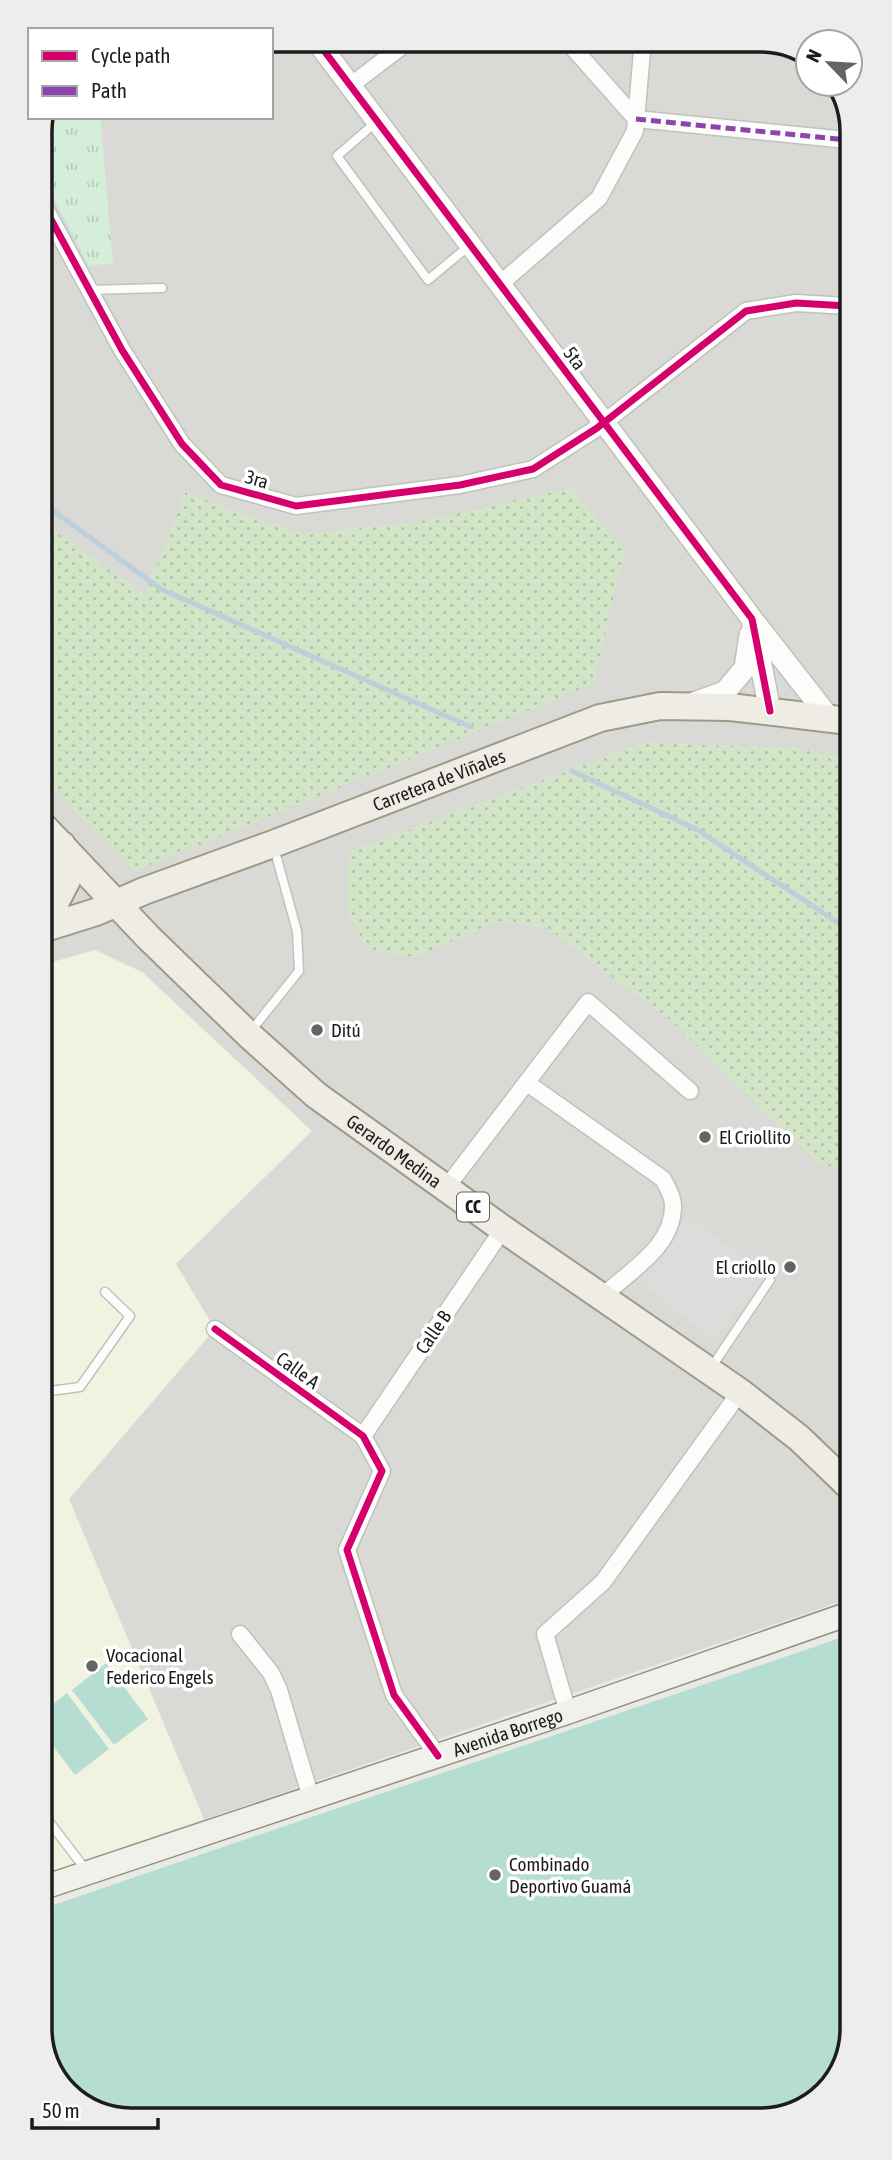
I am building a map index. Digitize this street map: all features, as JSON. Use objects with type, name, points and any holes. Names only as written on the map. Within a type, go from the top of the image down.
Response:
[{"type":"main road","name":"Carretera de Viñales","points":[[53,926],[96,912],[116,902],[600,718],[660,706],[730,706],[839,720]]},
{"type":"main road","name":"Gerardo Medina","points":[[53,836],[148,937],[248,1035],[316,1095],[503,1229],[740,1392],[799,1438],[840,1477]]},
{"type":"main road","points":[[53,907],[67,880],[62,845]]},
{"type":"main road","name":"Avenida Borrego","points":[[52,1885],[568,1712],[840,1617]]},
{"type":"street","name":"5ta","points":[[325,52],[752,619],[839,720]]},
{"type":"street","points":[[350,86],[394,52]]},
{"type":"street","points":[[577,53],[636,120],[840,139]]},
{"type":"street","points":[[499,285],[599,198],[635,131],[642,53]]},
{"type":"street","name":"3ra","points":[[53,223],[122,351],[182,444],[221,485],[296,506],[460,485],[533,469],[604,422],[746,312],[796,303],[840,306]]},
{"type":"street","name":"5ta","points":[[752,619],[770,712]]},
{"type":"street","points":[[684,706],[725,692],[745,668],[752,619]]},
{"type":"street","points":[[446,1188],[588,1002],[690,1091]]},
{"type":"street","points":[[527,1083],[663,1179],[674,1202],[671,1228],[646,1261],[602,1297]]},
{"type":"street","name":"Calle B","points":[[363,1436],[503,1229]]},
{"type":"street","name":"Calle A","points":[[215,1329],[363,1436]]},
{"type":"street","points":[[568,1712],[545,1634],[603,1583],[740,1392]]},
{"type":"street","points":[[363,1436],[382,1471],[347,1550],[394,1695],[438,1756]]},
{"type":"street","points":[[240,1634],[271,1673],[279,1690],[311,1798]]},
{"type":"lane","points":[[377,121],[337,156],[428,280],[470,245]]},
{"type":"lane","points":[[89,290],[162,288]]},
{"type":"lane","points":[[248,1035],[299,971],[297,931],[273,844]]},
{"type":"lane","points":[[709,1371],[770,1280]]},
{"type":"lane","points":[[52,1391],[80,1387],[130,1316],[105,1292]]},
{"type":"lane","points":[[52,1826],[88,1873]]},
{"type":"shaded area","points":[[273,52],[766,53],[794,60],[794,98],[832,98],[840,131],[840,756],[790,748],[643,743],[349,852],[348,911],[367,949],[415,957],[500,921],[546,927],[669,1019],[818,1162],[840,1170],[840,1602],[52,1872],[53,789],[113,848],[617,580],[626,551],[408,524],[305,534],[226,509],[186,491],[145,595],[53,530],[54,119],[273,119]]},
{"type":"shaded area","points":[[95,950],[142,972],[312,1131],[176,1264],[215,1329],[69,1499],[204,1819],[52,1872],[53,962]]},
{"type":"shaded area","points":[[688,1215],[765,1275],[714,1340],[637,1280]]},
{"type":"shaded area","name":"Combinado Deportivo Guamá","points":[[840,1638],[839,2039],[831,2064],[820,2081],[800,2097],[786,2103],[761,2108],[116,2106],[83,2091],[66,2073],[57,2054],[52,2029],[52,1906]]},
{"type":"shaded area","points":[[106,1663],[148,1719],[114,1745],[72,1690]]},
{"type":"shaded area","points":[[67,1693],[109,1749],[75,1775],[52,1745],[52,1705]]},
{"type":"green space","points":[[54,119],[100,119],[113,263],[89,266],[53,197]]},
{"type":"green space","points":[[571,488],[626,551],[594,684],[135,871],[53,789],[53,530],[145,595],[186,491],[226,509],[305,534],[408,524]]},
{"type":"green space","points":[[643,743],[791,748],[840,756],[840,1170],[818,1162],[669,1019],[546,927],[500,921],[415,957],[367,949],[348,911],[349,852]]},
{"type":"waterway","points":[[53,511],[161,589],[471,727]]},
{"type":"waterway","points":[[572,771],[696,829],[840,924]]},
{"type":"marked path","points":[[636,119],[840,139]]},
{"type":"cycle path","points":[[325,52],[752,619],[770,711]]},
{"type":"cycle path","points":[[53,223],[122,350],[182,444],[221,485],[296,506],[460,485],[533,469],[597,428],[746,311],[796,303],[840,306]]},
{"type":"cycle path","points":[[215,1329],[363,1436],[382,1471],[347,1550],[394,1695],[438,1756]]},
{"type":"place","name":"Ditú","points":[[317,1030]]},
{"type":"place","name":"El Criollito","points":[[705,1137]]},
{"type":"place","name":"El criollo","points":[[790,1267]]},
{"type":"place","name":"Vocacional Federico Engels","points":[[92,1666]]},
{"type":"place","name":"Combinado Deportivo Guamá","points":[[495,1875]]}]
